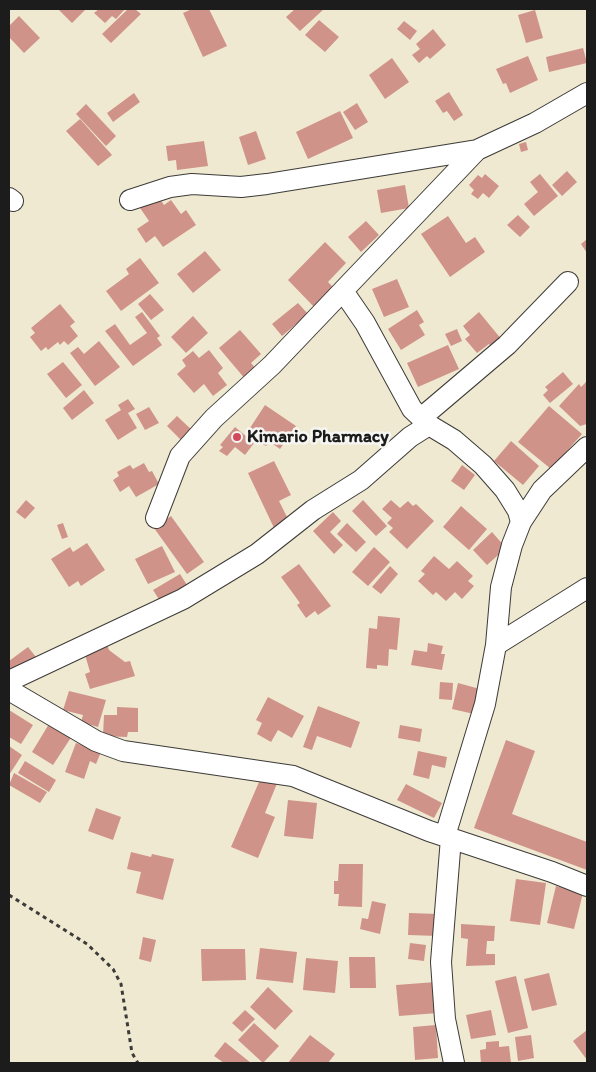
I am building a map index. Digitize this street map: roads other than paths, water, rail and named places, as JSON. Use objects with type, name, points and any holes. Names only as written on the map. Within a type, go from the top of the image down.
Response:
[{"type":"street","points":[[130,200],[170,187],[192,184],[241,187],[267,184],[477,150],[535,123],[587,93]]},
{"type":"street","points":[[156,518],[180,456],[214,418],[272,365],[477,150]]},
{"type":"street","points":[[9,681],[192,594],[257,554],[313,510],[361,480],[410,437],[507,345],[568,282]]},
{"type":"street","points":[[343,290],[365,323],[412,409],[425,421],[454,440],[483,465],[505,490],[518,510],[521,522]]},
{"type":"street","points":[[454,1063],[445,1019],[441,962],[448,837],[485,704],[496,645],[501,587],[521,522],[542,490],[587,447]]},
{"type":"street","points":[[496,645],[587,588]]},
{"type":"street","points":[[9,690],[96,741],[123,751],[292,776],[448,837],[587,886]]},
{"type":"place","name":"Kimario Pharmacy","points":[[237,437]]}]
